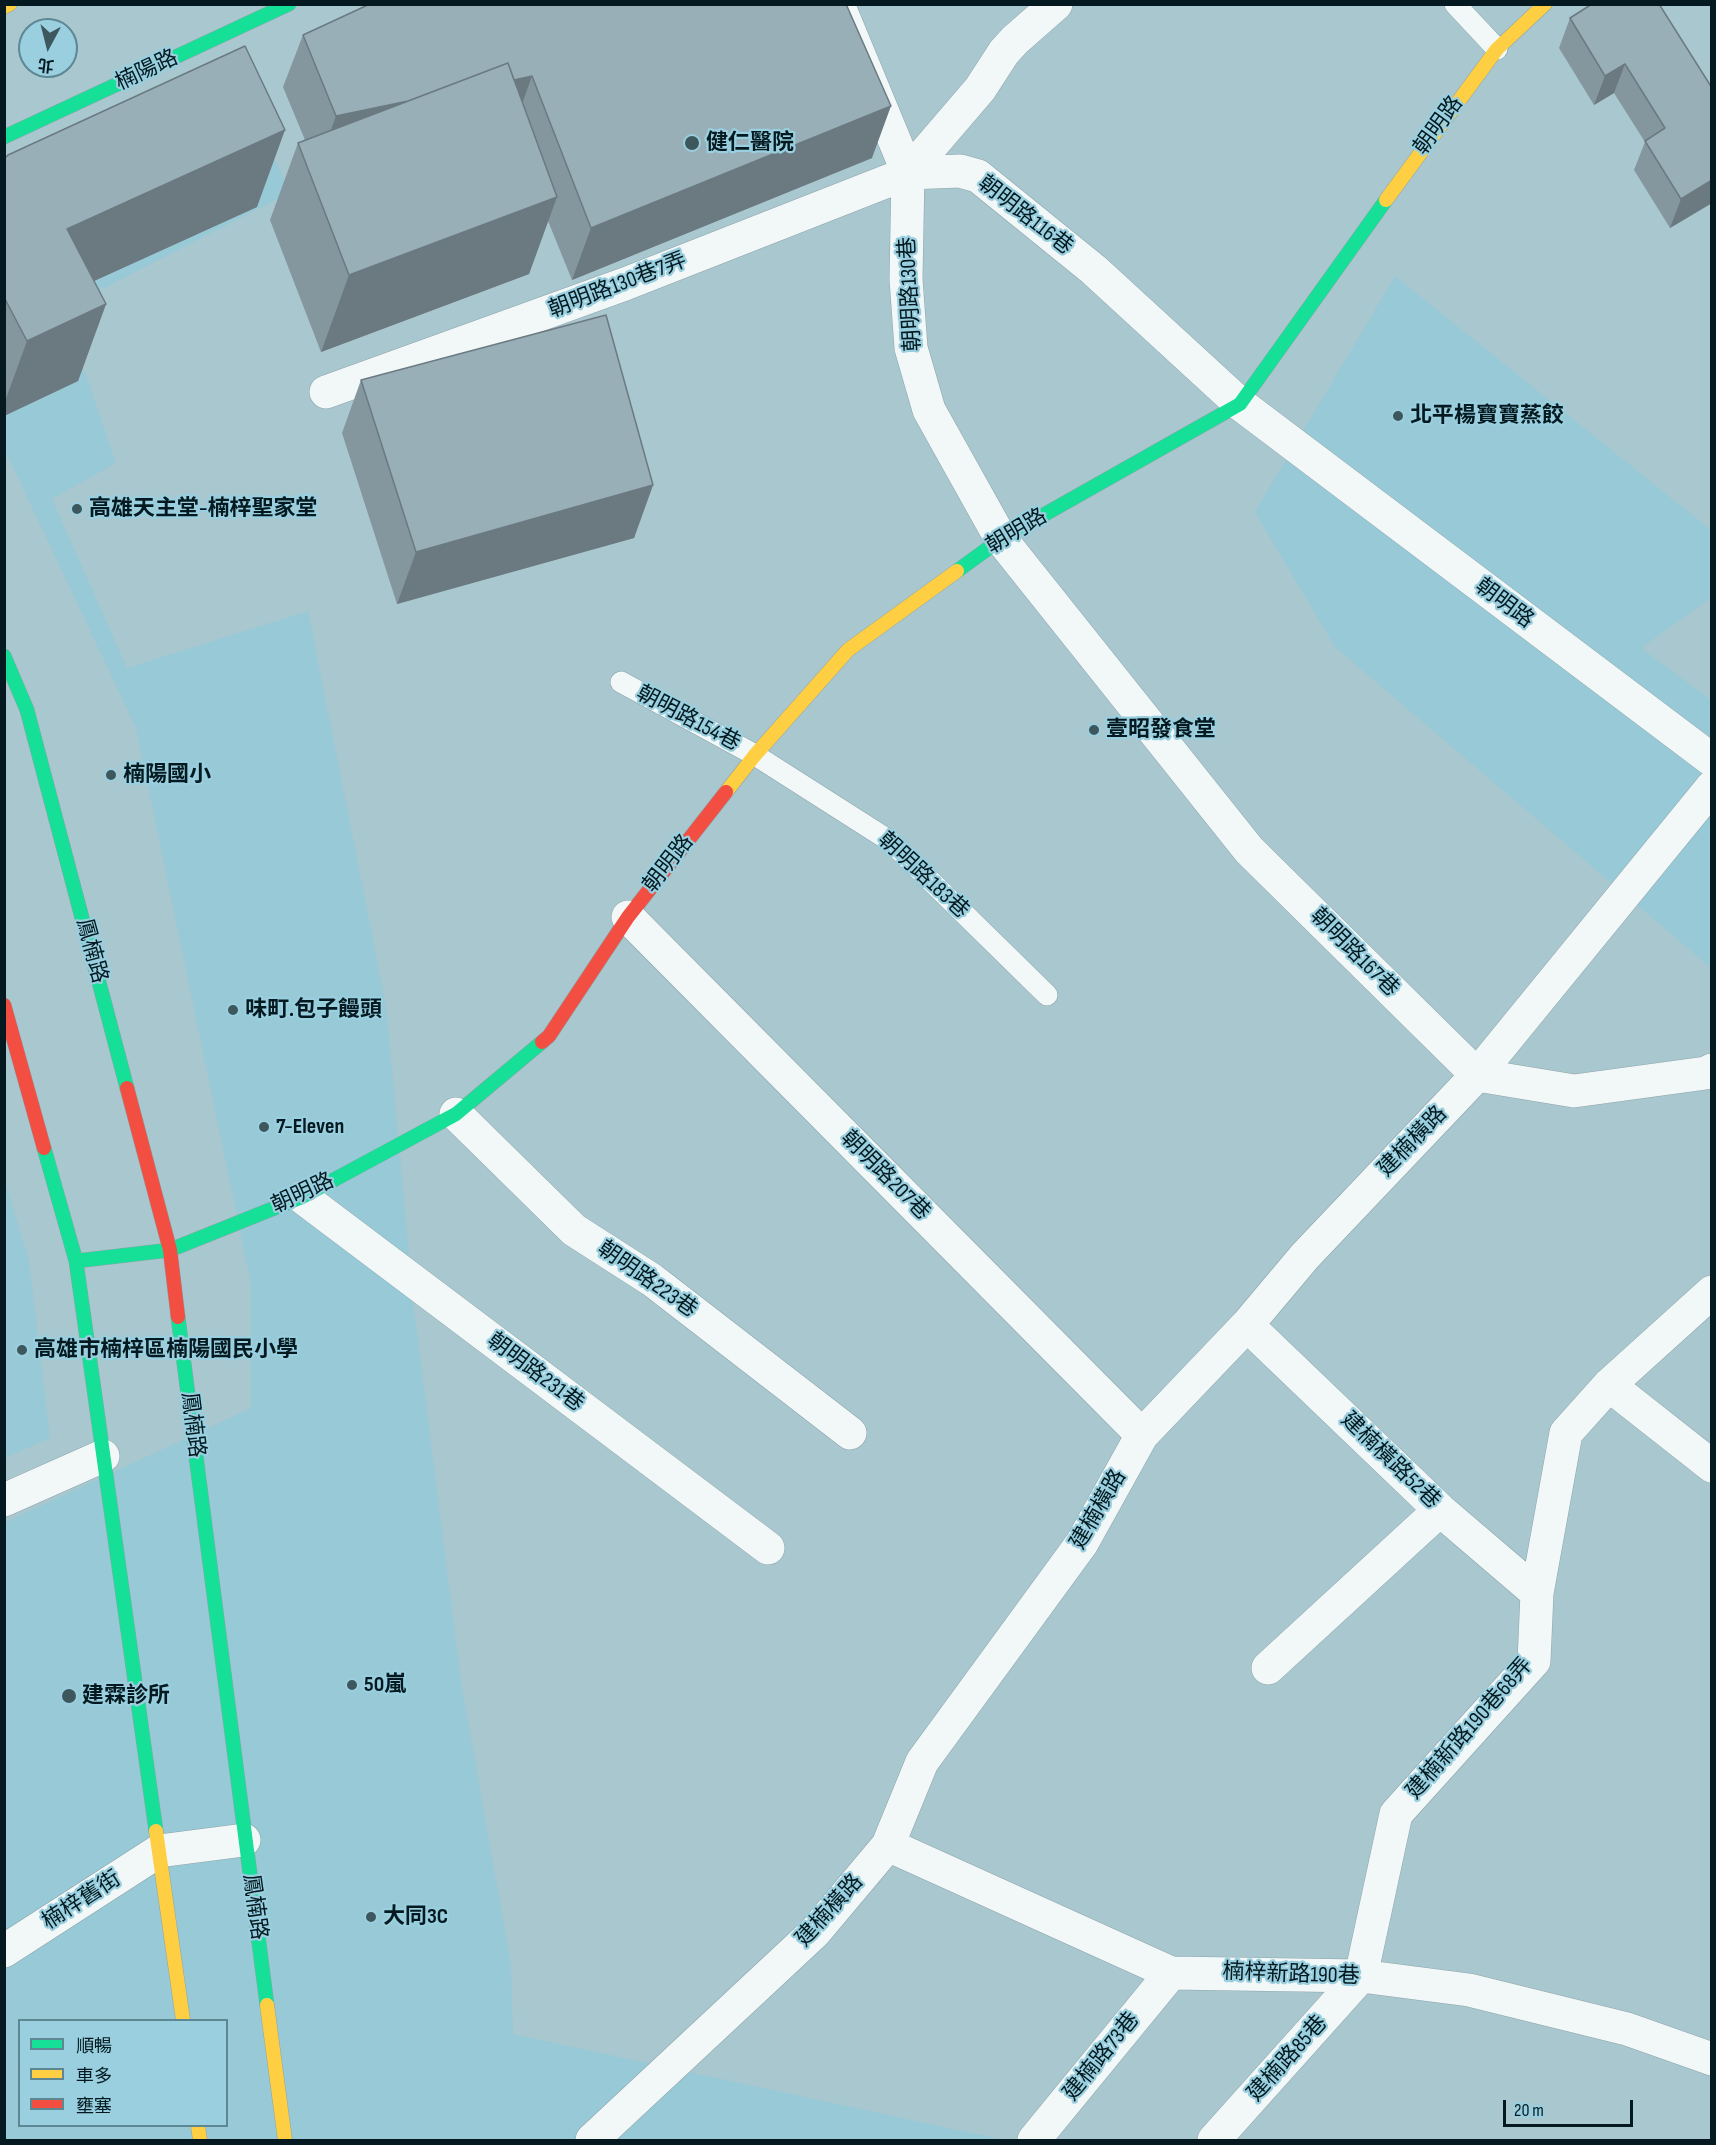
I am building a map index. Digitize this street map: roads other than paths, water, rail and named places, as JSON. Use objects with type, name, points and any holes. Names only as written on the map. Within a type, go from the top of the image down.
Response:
[{"type":"main road","points":[[4,7],[10,4]]},
{"type":"main road","name":"楠陽路","points":[[4,137],[289,4]]},
{"type":"main road","name":"朝明路","points":[[76,1261],[170,1250],[302,1197],[456,1114],[549,1036],[628,917],[755,755],[848,650],[1001,539],[1240,404],[1441,123],[1497,50],[1545,4]]},
{"type":"main road","name":"鳳楠路","points":[[4,656],[27,710],[170,1250],[244,1840],[285,2140]]},
{"type":"main road","points":[[4,1005],[76,1261],[183,2019]]},
{"type":"street","points":[[838,4],[908,173],[980,89],[1004,52],[1056,4]]},
{"type":"street","name":"朝明路116巷","points":[[908,173],[960,171],[978,176],[1094,270],[1240,404]]},
{"type":"street","name":"朝明路130巷7弄","points":[[326,392],[625,284],[908,173]]},
{"type":"street","name":"朝明路130巷","points":[[908,173],[906,279],[911,348],[929,410],[1001,539]]},
{"type":"street","name":"朝明路","points":[[1240,404],[1712,760]]},
{"type":"street","name":"朝明路167巷","points":[[1001,539],[1249,850],[1477,1075]]},
{"type":"street","points":[[1712,787],[1477,1075],[1574,1091],[1706,1073],[1712,1070]]},
{"type":"street","name":"朝明路207巷","points":[[628,917],[1142,1435]]},
{"type":"street","name":"建楠橫路","points":[[592,2140],[815,1932],[888,1845],[922,1762],[1082,1543],[1142,1435],[1247,1325],[1305,1256],[1477,1075]]},
{"type":"street","name":"朝明路223巷","points":[[456,1114],[574,1230],[652,1280],[850,1434]]},
{"type":"street","name":"朝明路231巷","points":[[302,1197],[768,1548]]},
{"type":"street","name":"建楠新路190巷68弄","points":[[1361,1976],[1396,1814],[1534,1661],[1537,1593],[1566,1433],[1609,1385],[1712,1292]]},
{"type":"street","name":"建楠橫路52巷","points":[[1247,1325],[1440,1510],[1537,1593]]},
{"type":"street","points":[[1609,1385],[1712,1466]]},
{"type":"street","points":[[4,1500],[103,1456]]},
{"type":"street","points":[[1268,1668],[1440,1510]]},
{"type":"street","points":[[159,1851],[244,1840]]},
{"type":"street","name":"楠梓新路190巷","points":[[888,1845],[1171,1972],[1361,1976],[1469,1990],[1627,2029],[1712,2059]]},
{"type":"street","name":"楠梓舊街","points":[[4,1951],[159,1851]]},
{"type":"street","name":"建楠路73巷","points":[[1034,2140],[1171,1972]]},
{"type":"street","name":"建楠路85巷","points":[[1214,2140],[1361,1976]]},
{"type":"lane","points":[[1455,4],[1497,50]]},
{"type":"lane","name":"朝明路154巷","points":[[621,682],[755,755]]},
{"type":"lane","name":"朝明路183巷","points":[[755,755],[890,841],[1047,995]]},
{"type":"place","name":"健仁醫院","points":[[692,143]]},
{"type":"place","name":"北平楊寶寶蒸餃","points":[[1398,416]]},
{"type":"place","name":"高雄天主堂-楠梓聖家堂","points":[[77,509]]},
{"type":"place","name":"壹昭發食堂","points":[[1094,730]]},
{"type":"place","name":"楠陽國小","points":[[111,775]]},
{"type":"place","name":"味町.包子饅頭","points":[[233,1010]]},
{"type":"place","name":"7-Eleven","points":[[264,1127]]},
{"type":"place","name":"高雄市楠梓區楠陽國民小學","points":[[22,1350]]},
{"type":"place","name":"50嵐","points":[[352,1685]]},
{"type":"place","name":"建霖診所","points":[[69,1696]]},
{"type":"place","name":"大同3C","points":[[371,1917]]}]
